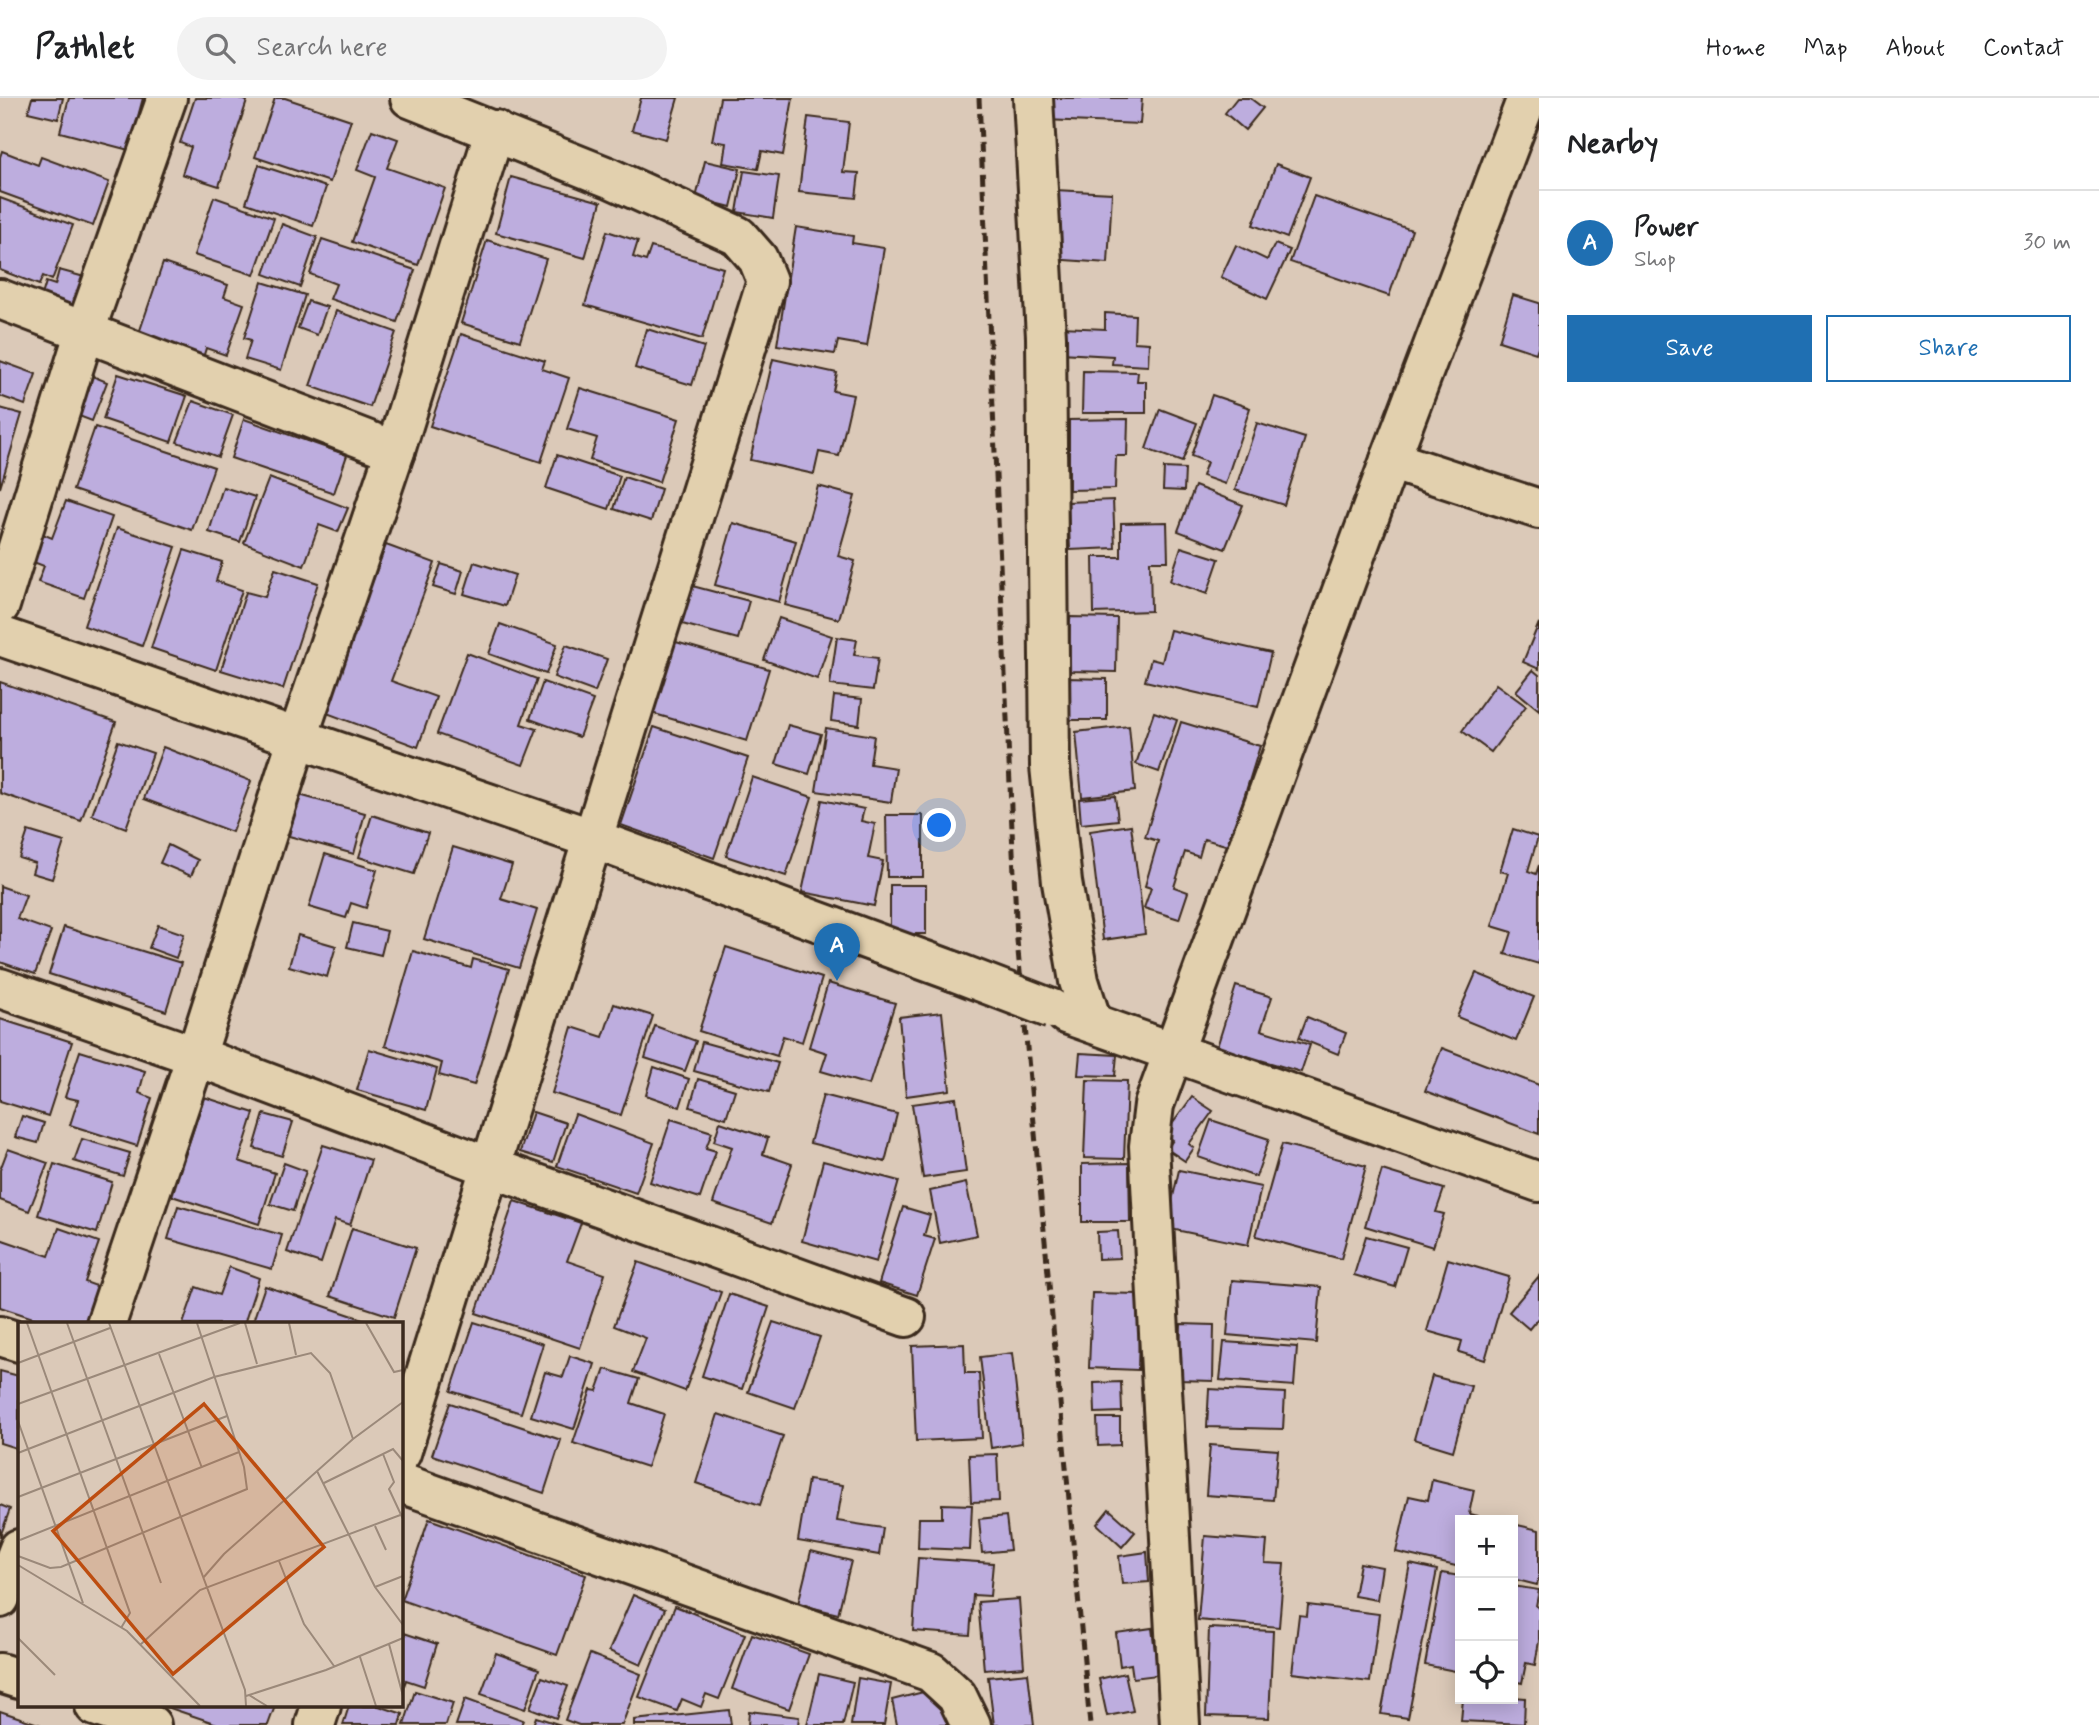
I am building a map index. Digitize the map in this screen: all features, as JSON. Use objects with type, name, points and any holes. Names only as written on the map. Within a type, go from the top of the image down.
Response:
[{"type":"street","points":[[0,605],[85,331],[167,98]]},
{"type":"street","points":[[402,1450],[767,281],[758,259],[738,236],[495,130],[410,98]]},
{"type":"street","points":[[1033,98],[1046,337],[1050,766],[1062,882],[1079,981],[1092,1022]]},
{"type":"street","points":[[1180,1725],[1149,1146],[1154,1105],[1390,460],[1527,98]]},
{"type":"street","points":[[107,1322],[196,1056],[297,740],[396,451],[495,130]]},
{"type":"street","points":[[0,299],[396,451]]},
{"type":"street","points":[[1390,460],[1539,509]]},
{"type":"street","points":[[0,636],[297,740],[593,839],[1052,1009],[1539,1182]]},
{"type":"street","points":[[0,988],[196,1056],[490,1167],[906,1317]]},
{"type":"street","points":[[0,1336],[18,1342]]},
{"type":"street","points":[[402,1483],[931,1672],[957,1696],[971,1725]]},
{"type":"street","points":[[0,1598],[18,1552]]},
{"type":"street","points":[[0,1673],[18,1679]]},
{"type":"street","points":[[101,1708],[151,1725]]},
{"type":"street","points":[[315,1725],[320,1708]]},
{"type":"building","points":[[32,98],[63,98],[58,119],[28,112]]},
{"type":"building","points":[[69,98],[143,98],[129,150],[60,132]]},
{"type":"building","points":[[195,98],[239,98],[247,101],[219,186],[182,174],[191,147],[180,143]]},
{"type":"building","points":[[275,98],[285,98],[351,120],[330,182],[255,157]]},
{"type":"building","points":[[641,98],[678,98],[666,139],[632,130]]},
{"type":"building","points":[[720,98],[793,98],[783,155],[762,151],[758,169],[723,163],[726,143],[712,141]]},
{"type":"building","points":[[1046,98],[1142,98],[1140,124],[1045,120]]},
{"type":"building","points":[[1237,98],[1250,98],[1263,108],[1245,130],[1225,113]]},
{"type":"building","points":[[808,117],[849,122],[843,172],[859,173],[856,198],[799,192]]},
{"type":"building","points":[[372,130],[398,139],[387,168],[445,188],[418,265],[352,242],[375,177],[357,170]]},
{"type":"building","points":[[2,151],[38,165],[41,157],[109,182],[93,226],[0,192]]},
{"type":"building","points":[[705,161],[740,169],[731,207],[696,198]]},
{"type":"building","points":[[1276,164],[1310,177],[1287,238],[1253,225]]},
{"type":"building","points":[[259,165],[326,187],[313,226],[246,203]]},
{"type":"building","points":[[744,171],[779,176],[773,218],[737,212]]},
{"type":"building","points":[[511,177],[601,202],[585,258],[496,233]]},
{"type":"building","points":[[1055,190],[1112,193],[1108,263],[1050,259]]},
{"type":"building","points":[[1314,196],[1412,230],[1389,296],[1290,262]]},
{"type":"building","points":[[214,197],[274,218],[254,275],[194,255]]},
{"type":"building","points":[[0,198],[73,225],[52,280],[43,276],[39,285],[0,270]]},
{"type":"building","points":[[282,224],[317,237],[300,287],[264,274]]},
{"type":"building","points":[[796,227],[853,236],[852,243],[884,248],[867,346],[838,341],[835,354],[777,345]]},
{"type":"building","points":[[607,231],[638,241],[633,257],[646,261],[651,247],[723,268],[702,339],[585,305]]},
{"type":"building","points":[[322,239],[415,270],[397,322],[330,299],[336,284],[310,274]]},
{"type":"building","points":[[487,240],[546,259],[520,341],[461,323]]},
{"type":"building","points":[[1275,244],[1290,250],[1267,299],[1221,277],[1236,245],[1267,260]]},
{"type":"building","points":[[163,263],[228,285],[224,297],[244,304],[226,355],[206,348],[203,358],[138,336]]},
{"type":"building","points":[[59,270],[88,278],[77,314],[40,302],[46,282],[55,285]]},
{"type":"building","points":[[262,282],[305,295],[281,370],[245,359],[251,340],[244,338]]},
{"type":"building","points":[[1513,295],[1539,303],[1539,344],[1536,353],[1499,341]]},
{"type":"building","points":[[308,301],[327,307],[317,335],[298,328]]},
{"type":"building","points":[[336,311],[396,332],[370,407],[310,386]]},
{"type":"building","points":[[1105,313],[1135,315],[1134,342],[1149,343],[1148,366],[1112,364],[1113,356],[1061,353],[1062,327],[1105,329]]},
{"type":"building","points":[[647,329],[704,347],[692,385],[635,368]]},
{"type":"building","points":[[461,334],[545,361],[542,369],[569,378],[541,462],[430,426]]},
{"type":"building","points":[[773,359],[837,373],[833,391],[853,395],[839,456],[819,452],[814,474],[750,460]]},
{"type":"building","points":[[0,361],[36,374],[25,405],[0,396]]},
{"type":"building","points":[[1083,371],[1138,372],[1137,381],[1146,381],[1146,413],[1082,413]]},
{"type":"building","points":[[85,373],[107,382],[92,421],[71,413]]},
{"type":"building","points":[[118,374],[187,396],[171,442],[103,419]]},
{"type":"building","points":[[580,388],[679,419],[659,482],[590,460],[597,438],[567,429]]},
{"type":"building","points":[[1212,395],[1250,408],[1225,484],[1202,476],[1207,462],[1191,456]]},
{"type":"building","points":[[193,401],[233,415],[218,457],[177,442]]},
{"type":"building","points":[[0,408],[22,414],[0,488]]},
{"type":"building","points":[[1160,409],[1197,423],[1182,462],[1146,449]]},
{"type":"building","points":[[244,419],[347,455],[334,493],[231,458]]},
{"type":"building","points":[[1128,419],[1127,456],[1116,456],[1115,489],[1069,490],[1069,420]]},
{"type":"building","points":[[1257,423],[1305,438],[1284,505],[1235,490]]},
{"type":"building","points":[[95,427],[214,467],[192,530],[73,490]]},
{"type":"building","points":[[557,455],[620,476],[609,509],[546,488]]},
{"type":"building","points":[[1164,468],[1185,469],[1184,491],[1163,490]]},
{"type":"building","points":[[624,477],[661,489],[651,521],[614,509]]},
{"type":"building","points":[[269,478],[348,508],[338,532],[319,525],[304,566],[244,543]]},
{"type":"building","points":[[818,486],[855,496],[838,556],[855,561],[839,619],[785,605]]},
{"type":"building","points":[[1195,486],[1243,505],[1225,549],[1178,531]]},
{"type":"building","points":[[223,487],[255,497],[240,542],[209,532]]},
{"type":"building","points":[[1113,500],[1115,548],[1070,550],[1068,502]]},
{"type":"building","points":[[66,501],[112,517],[84,598],[38,582],[44,566],[28,560],[38,532],[52,538]]},
{"type":"building","points":[[1167,522],[1168,561],[1150,561],[1151,611],[1094,613],[1093,557],[1121,557],[1121,523]]},
{"type":"building","points":[[733,523],[796,541],[779,602],[715,585]]},
{"type":"building","points":[[117,528],[176,547],[142,646],[84,626]]},
{"type":"building","points":[[386,545],[435,563],[391,681],[436,697],[418,747],[324,712]]},
{"type":"building","points":[[1181,547],[1219,559],[1207,594],[1170,581]]},
{"type":"building","points":[[184,550],[222,562],[216,581],[242,590],[216,670],[151,648]]},
{"type":"building","points":[[474,562],[515,575],[505,606],[464,594]]},
{"type":"building","points":[[441,564],[463,571],[456,594],[433,587]]},
{"type":"building","points":[[275,569],[318,583],[283,689],[221,670],[246,592],[265,597]]},
{"type":"building","points":[[681,583],[749,601],[738,639],[671,621]]},
{"type":"building","points":[[1070,617],[1117,618],[1116,672],[1069,671]]},
{"type":"building","points":[[779,618],[832,636],[817,679],[764,660]]},
{"type":"building","points":[[1539,623],[1539,669],[1523,662]]},
{"type":"building","points":[[500,624],[557,644],[546,674],[489,654]]},
{"type":"building","points":[[1170,630],[1271,653],[1258,707],[1145,681],[1151,659],[1162,662]]},
{"type":"building","points":[[837,637],[857,640],[854,655],[878,658],[873,690],[830,685]]},
{"type":"building","points":[[669,640],[769,669],[747,741],[648,712]]},
{"type":"building","points":[[566,645],[607,659],[595,692],[554,677]]},
{"type":"building","points":[[467,653],[537,679],[521,724],[537,729],[523,765],[437,734]]},
{"type":"building","points":[[1533,670],[1539,675],[1539,710],[1516,691]]},
{"type":"building","points":[[1067,678],[1107,679],[1107,720],[1066,720]]},
{"type":"building","points":[[0,682],[116,722],[81,821],[0,793]]},
{"type":"building","points":[[543,682],[593,700],[579,737],[530,719]]},
{"type":"building","points":[[1496,684],[1526,706],[1491,752],[1462,731]]},
{"type":"building","points":[[834,696],[862,699],[859,725],[831,721]]},
{"type":"building","points":[[1154,712],[1177,720],[1159,772],[1136,764]]},
{"type":"building","points":[[1181,722],[1260,746],[1229,846],[1204,839],[1199,857],[1185,852],[1174,887],[1188,892],[1179,919],[1144,908],[1151,888],[1145,886],[1158,841],[1145,837]]},
{"type":"building","points":[[788,725],[821,734],[809,774],[776,764]]},
{"type":"building","points":[[1129,726],[1135,791],[1082,797],[1076,732]]},
{"type":"building","points":[[654,727],[748,758],[714,858],[621,825]]},
{"type":"building","points":[[826,728],[874,736],[870,764],[896,768],[891,802],[816,791]]},
{"type":"building","points":[[118,741],[153,753],[126,828],[92,815]]},
{"type":"building","points":[[163,747],[251,781],[232,832],[144,799]]},
{"type":"building","points":[[752,777],[812,797],[786,876],[726,856]]},
{"type":"building","points":[[299,795],[365,813],[354,854],[289,836]]},
{"type":"building","points":[[1115,796],[1118,820],[1081,824],[1079,799]]},
{"type":"building","points":[[822,800],[864,809],[861,821],[875,824],[868,858],[883,861],[874,906],[802,892]]},
{"type":"building","points":[[372,815],[428,833],[414,874],[359,857]]},
{"type":"building","points":[[886,815],[923,815],[923,877],[887,877]]},
{"type":"building","points":[[1131,825],[1145,934],[1103,940],[1090,831]]},
{"type":"building","points":[[1513,829],[1538,837],[1528,871],[1536,874],[1539,865],[1539,964],[1505,954],[1512,932],[1492,926],[1508,873],[1500,871]]},
{"type":"building","points":[[28,831],[64,842],[52,879],[32,873],[35,863],[19,858]]},
{"type":"building","points":[[168,845],[198,860],[191,876],[160,863]]},
{"type":"building","points":[[453,847],[512,865],[501,899],[537,910],[519,968],[424,939]]},
{"type":"building","points":[[325,854],[377,870],[366,908],[351,903],[346,918],[309,907]]},
{"type":"building","points":[[890,885],[926,885],[926,934],[890,934]]},
{"type":"building","points":[[0,886],[26,895],[17,919],[51,931],[35,974],[0,962]]},
{"type":"building","points":[[353,923],[387,931],[381,955],[347,947]]},
{"type":"building","points":[[158,925],[184,934],[176,958],[149,948]]},
{"type":"building","points":[[64,927],[181,963],[166,1011],[49,974]]},
{"type":"building","points":[[298,935],[336,946],[327,977],[289,966]]},
{"type":"building","points":[[726,947],[822,978],[802,1042],[783,1036],[777,1056],[699,1031]]},
{"type":"building","points":[[413,951],[471,968],[473,959],[509,969],[474,1085],[439,1075],[442,1063],[385,1046]]},
{"type":"building","points":[[1476,973],[1534,997],[1516,1041],[1457,1017]]},
{"type":"building","points":[[828,983],[895,1003],[869,1085],[821,1071],[827,1053],[809,1047]]},
{"type":"building","points":[[1236,986],[1272,997],[1261,1030],[1310,1045],[1301,1072],[1217,1047]]},
{"type":"building","points":[[614,1004],[653,1016],[621,1115],[552,1093],[572,1027],[603,1037]]},
{"type":"building","points":[[942,1012],[950,1090],[906,1096],[899,1017]]},
{"type":"building","points":[[1307,1017],[1346,1033],[1338,1054],[1299,1038]]},
{"type":"building","points":[[0,1019],[72,1042],[48,1116],[0,1101]]},
{"type":"building","points":[[655,1026],[696,1041],[685,1071],[645,1058]]},
{"type":"building","points":[[702,1042],[778,1063],[769,1092],[694,1071]]},
{"type":"building","points":[[1442,1048],[1539,1085],[1539,1134],[1425,1091]]},
{"type":"building","points":[[369,1049],[437,1069],[426,1110],[357,1090]]},
{"type":"building","points":[[80,1051],[145,1071],[139,1093],[152,1098],[137,1146],[70,1125],[78,1100],[65,1097]]},
{"type":"building","points":[[1080,1053],[1117,1055],[1115,1076],[1078,1075]]},
{"type":"building","points":[[654,1067],[689,1079],[680,1107],[646,1095]]},
{"type":"building","points":[[698,1079],[735,1090],[726,1118],[690,1107]]},
{"type":"building","points":[[1087,1080],[1127,1081],[1124,1159],[1084,1158]]},
{"type":"building","points":[[823,1095],[897,1114],[885,1162],[810,1143]]},
{"type":"building","points":[[204,1097],[254,1113],[239,1161],[275,1173],[259,1224],[172,1196]]},
{"type":"building","points":[[1192,1097],[1213,1111],[1189,1144],[1194,1148],[1185,1161],[1167,1149],[1173,1140],[1165,1134]]},
{"type":"building","points":[[956,1098],[966,1172],[923,1178],[912,1104]]},
{"type":"building","points":[[533,1112],[566,1123],[553,1162],[520,1152]]},
{"type":"building","points":[[264,1114],[293,1122],[282,1156],[254,1148]]},
{"type":"building","points":[[575,1114],[654,1143],[636,1193],[557,1166]]},
{"type":"building","points":[[22,1116],[44,1123],[38,1143],[15,1137]]},
{"type":"building","points":[[671,1119],[712,1132],[706,1148],[716,1151],[700,1198],[650,1182]]},
{"type":"building","points":[[1211,1120],[1269,1139],[1256,1177],[1198,1157]]},
{"type":"building","points":[[720,1122],[768,1138],[763,1154],[792,1164],[772,1223],[713,1203],[732,1147],[714,1141]]},
{"type":"building","points":[[82,1139],[130,1153],[123,1176],[74,1161]]},
{"type":"building","points":[[1282,1144],[1366,1166],[1341,1259],[1256,1236]]},
{"type":"building","points":[[323,1145],[371,1160],[350,1225],[335,1220],[321,1263],[287,1252]]},
{"type":"building","points":[[8,1149],[48,1163],[29,1211],[0,1200],[0,1170]]},
{"type":"building","points":[[823,1161],[899,1181],[876,1262],[802,1241]]},
{"type":"building","points":[[284,1163],[306,1171],[293,1211],[270,1204]]},
{"type":"building","points":[[1129,1163],[1130,1222],[1082,1222],[1082,1164]]},
{"type":"building","points":[[54,1164],[112,1182],[97,1233],[38,1215]]},
{"type":"building","points":[[1179,1170],[1261,1187],[1248,1245],[1166,1228]]},
{"type":"building","points":[[1382,1170],[1444,1189],[1436,1212],[1444,1214],[1433,1247],[1365,1226]]},
{"type":"building","points":[[966,1183],[977,1235],[940,1243],[930,1191]]},
{"type":"building","points":[[514,1201],[581,1223],[567,1261],[605,1274],[580,1348],[476,1313]]},
{"type":"building","points":[[178,1206],[282,1235],[272,1269],[168,1239]]},
{"type":"building","points":[[903,1207],[930,1215],[924,1236],[935,1239],[917,1295],[879,1283]]},
{"type":"building","points":[[59,1228],[99,1242],[85,1282],[99,1287],[87,1322],[45,1322],[0,1307],[0,1239],[49,1256]]},
{"type":"building","points":[[352,1228],[416,1248],[394,1317],[330,1296]]},
{"type":"building","points":[[1118,1231],[1120,1258],[1098,1259],[1097,1232]]},
{"type":"building","points":[[1366,1236],[1407,1247],[1395,1287],[1354,1275]]},
{"type":"building","points":[[1448,1259],[1509,1277],[1485,1360],[1459,1352],[1462,1341],[1427,1331]]},
{"type":"building","points":[[638,1262],[721,1292],[685,1391],[633,1372],[646,1338],[614,1326]]},
{"type":"building","points":[[229,1267],[259,1278],[245,1322],[184,1322],[196,1287],[219,1295]]},
{"type":"building","points":[[1539,1276],[1539,1317],[1529,1329],[1509,1312]]},
{"type":"building","points":[[1232,1280],[1321,1287],[1316,1343],[1227,1335]]},
{"type":"building","points":[[265,1286],[368,1321],[368,1322],[253,1322]]},
{"type":"building","points":[[1092,1293],[1140,1294],[1138,1370],[1089,1368]]},
{"type":"building","points":[[729,1294],[769,1307],[742,1389],[702,1376]]},
{"type":"building","points":[[474,1322],[543,1344],[521,1413],[451,1391]]},
{"type":"building","points":[[773,1322],[820,1337],[795,1408],[748,1392]]},
{"type":"building","points":[[1181,1324],[1214,1325],[1213,1381],[1179,1380]]},
{"type":"building","points":[[1224,1342],[1297,1347],[1294,1386],[1220,1380]]},
{"type":"building","points":[[964,1344],[965,1373],[979,1373],[982,1438],[916,1441],[912,1346]]},
{"type":"building","points":[[1012,1353],[1022,1443],[991,1448],[980,1357]]},
{"type":"building","points":[[570,1356],[595,1364],[574,1429],[531,1416],[545,1372],[563,1377]]},
{"type":"building","points":[[605,1369],[639,1379],[631,1403],[664,1414],[647,1467],[573,1443],[591,1390],[597,1391]]},
{"type":"building","points":[[0,1371],[18,1376],[18,1439],[16,1448],[0,1443]]},
{"type":"building","points":[[1432,1376],[1471,1386],[1453,1451],[1414,1439]]},
{"type":"building","points":[[1121,1382],[1122,1412],[1095,1413],[1094,1383]]},
{"type":"building","points":[[1209,1389],[1285,1393],[1283,1429],[1207,1427]]},
{"type":"building","points":[[450,1403],[561,1440],[544,1493],[432,1455]]},
{"type":"building","points":[[718,1414],[783,1436],[760,1505],[696,1483]]},
{"type":"building","points":[[1097,1418],[1120,1418],[1120,1445],[1098,1446]]},
{"type":"building","points":[[1210,1445],[1278,1450],[1273,1500],[1206,1495]]},
{"type":"building","points":[[997,1454],[999,1501],[971,1502],[969,1455]]},
{"type":"building","points":[[808,1480],[843,1485],[837,1521],[883,1528],[879,1555],[798,1541]]},
{"type":"building","points":[[1432,1480],[1474,1490],[1469,1514],[1474,1515],[1455,1515],[1455,1566],[1396,1552],[1409,1496],[1428,1500]]},
{"type":"building","points":[[942,1504],[972,1505],[970,1550],[918,1548],[919,1518],[942,1518]]},
{"type":"building","points":[[0,1505],[10,1509],[0,1537]]},
{"type":"building","points":[[1109,1509],[1135,1532],[1122,1547],[1097,1524]]},
{"type":"building","points":[[1006,1516],[1010,1550],[982,1553],[979,1519]]},
{"type":"building","points":[[429,1519],[586,1575],[557,1655],[402,1600]]},
{"type":"building","points":[[1518,1525],[1539,1530],[1537,1585],[1518,1580]]},
{"type":"building","points":[[1205,1536],[1267,1541],[1265,1563],[1284,1564],[1279,1627],[1198,1620]]},
{"type":"building","points":[[811,1551],[851,1561],[838,1614],[798,1604]]},
{"type":"building","points":[[1147,1552],[1149,1582],[1122,1584],[1119,1556]]},
{"type":"building","points":[[918,1558],[993,1563],[990,1596],[973,1595],[970,1635],[913,1631]]},
{"type":"building","points":[[1360,1563],[1382,1567],[1377,1600],[1354,1596]]},
{"type":"building","points":[[1410,1564],[1437,1570],[1408,1718],[1381,1714]]},
{"type":"building","points":[[1442,1573],[1455,1575],[1455,1671],[1425,1665]]},
{"type":"building","points":[[1518,1587],[1539,1590],[1536,1606],[1539,1607],[1539,1641],[1535,1665],[1526,1663],[1522,1683],[1518,1682]]},
{"type":"building","points":[[633,1595],[665,1609],[641,1665],[609,1651]]},
{"type":"building","points":[[1019,1599],[1024,1667],[984,1670],[978,1602]]},
{"type":"building","points":[[1308,1605],[1379,1614],[1370,1682],[1292,1673],[1299,1615],[1307,1616]]},
{"type":"building","points":[[675,1606],[745,1634],[719,1699],[706,1694],[701,1707],[682,1699],[677,1711],[639,1697]]},
{"type":"building","points":[[1152,1628],[1158,1675],[1133,1678],[1131,1664],[1120,1666],[1116,1633]]},
{"type":"building","points":[[1209,1628],[1273,1631],[1269,1718],[1206,1716]]},
{"type":"building","points":[[402,1632],[437,1644],[424,1686],[406,1680],[402,1693]]},
{"type":"building","points":[[752,1634],[809,1654],[789,1709],[732,1689]]},
{"type":"building","points":[[496,1653],[539,1669],[525,1709],[481,1694]]},
{"type":"building","points":[[590,1654],[641,1674],[622,1725],[579,1725],[565,1720]]},
{"type":"building","points":[[1028,1673],[1034,1725],[994,1725],[988,1677]]},
{"type":"building","points":[[1125,1673],[1133,1711],[1107,1716],[1099,1679]]},
{"type":"building","points":[[819,1674],[853,1682],[843,1725],[807,1725]]},
{"type":"building","points":[[542,1677],[568,1686],[556,1718],[530,1708]]},
{"type":"building","points":[[858,1678],[891,1684],[884,1725],[851,1725]]},
{"type":"building","points":[[939,1688],[948,1725],[897,1725],[892,1700]]},
{"type":"building","points":[[415,1691],[453,1703],[446,1725],[404,1725]]},
{"type":"building","points":[[1518,1697],[1525,1698],[1524,1724],[1461,1721],[1463,1704],[1518,1704]]},
{"type":"building","points":[[465,1699],[523,1720],[521,1725],[456,1725]]},
{"type":"building","points":[[170,1708],[274,1708],[268,1725],[220,1725]]},
{"type":"building","points":[[348,1708],[385,1708],[403,1714],[400,1725],[343,1725]]},
{"type":"building","points":[[729,1710],[731,1725],[634,1725],[634,1720]]},
{"type":"building","points":[[0,1711],[41,1725],[0,1725]]},
{"type":"building","points":[[749,1711],[799,1717],[798,1725],[748,1725]]},
{"type":"building","points":[[536,1717],[561,1725],[533,1725]]},
{"type":"railway","points":[[979,98],[1017,940],[1090,1725]]},
{"type":"place","name":"Power","points":[[837,981]]}]
